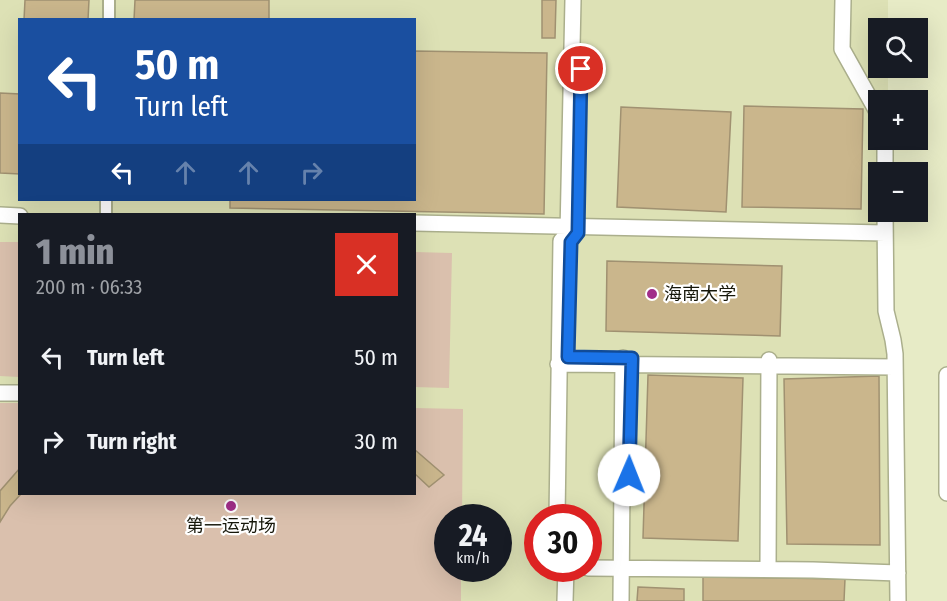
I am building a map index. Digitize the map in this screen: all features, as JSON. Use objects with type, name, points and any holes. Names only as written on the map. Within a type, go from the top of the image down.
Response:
[{"type":"street","points":[[109,0],[109,18]]},
{"type":"street","points":[[573,0],[573,230]]},
{"type":"street","points":[[567,504],[561,241],[573,230],[582,0]]},
{"type":"street","points":[[843,0],[842,49],[868,95]]},
{"type":"street","points":[[849,0],[848,47],[873,90]]},
{"type":"street","points":[[0,215],[18,216]]},
{"type":"street","points":[[881,222],[881,309],[892,364],[894,570],[891,601]]},
{"type":"street","points":[[882,237],[884,222]]},
{"type":"street","points":[[416,223],[573,230]]},
{"type":"street","points":[[0,225],[18,225]]},
{"type":"street","points":[[416,229],[882,237]]},
{"type":"street","points":[[563,361],[892,364]]},
{"type":"street","points":[[558,504],[563,361]]},
{"type":"street","points":[[627,362],[625,566],[628,601]]},
{"type":"street","points":[[765,567],[766,363]]},
{"type":"street","points":[[947,375],[947,493]]},
{"type":"street","points":[[0,393],[18,393]]},
{"type":"street","points":[[602,564],[625,566]]},
{"type":"street","points":[[621,601],[625,566]]},
{"type":"street","points":[[602,567],[894,570]]},
{"type":"street","points":[[894,570],[898,601]]},
{"type":"street","points":[[556,582],[556,601]]},
{"type":"street","points":[[565,601],[566,582]]},
{"type":"shaded area","name":"海南大学","points":[[0,0],[888,0],[888,18],[868,18],[868,78],[888,78],[888,90],[868,90],[868,150],[879,150],[879,162],[868,162],[868,222],[883,222],[890,240],[904,601],[0,601]]},
{"type":"shaded area","points":[[0,242],[18,242],[18,377],[0,376]]},
{"type":"shaded area","points":[[416,252],[452,253],[449,388],[416,387]]},
{"type":"shaded area","name":"第一运动场","points":[[0,403],[18,403],[18,495],[416,495],[416,408],[463,409],[462,504],[434,504],[434,582],[461,582],[461,601],[0,601]]},
{"type":"building","points":[[25,0],[89,0],[88,18],[24,18]]},
{"type":"building","points":[[135,0],[269,0],[269,18],[134,18]]},
{"type":"building","points":[[542,0],[556,0],[555,38],[542,38]]},
{"type":"building","points":[[416,51],[547,53],[544,214],[230,208],[230,201],[416,201]]},
{"type":"building","points":[[0,93],[18,94],[18,174],[0,173]]},
{"type":"building","points":[[744,106],[863,109],[861,209],[742,207]]},
{"type":"building","points":[[621,107],[731,112],[726,212],[617,207]]},
{"type":"building","points":[[607,261],[782,266],[780,336],[606,331]]},
{"type":"building","points":[[648,375],[743,378],[738,541],[643,538]]},
{"type":"building","points":[[879,376],[880,545],[787,544],[784,379]]},
{"type":"building","points":[[416,451],[444,475],[429,487],[416,475]]},
{"type":"building","points":[[18,470],[18,495],[20,495],[0,522],[0,491]]},
{"type":"building","points":[[703,577],[845,579],[844,601],[703,601]]},
{"type":"building","points":[[638,587],[684,589],[684,601],[637,601]]},
{"type":"place","name":"海南大学","points":[[652,294]]},
{"type":"place","name":"第一运动场","points":[[231,506]]},
{"type":"route","points":[[581,69],[578,233],[571,242],[568,357],[632,358],[629,475]]}]
